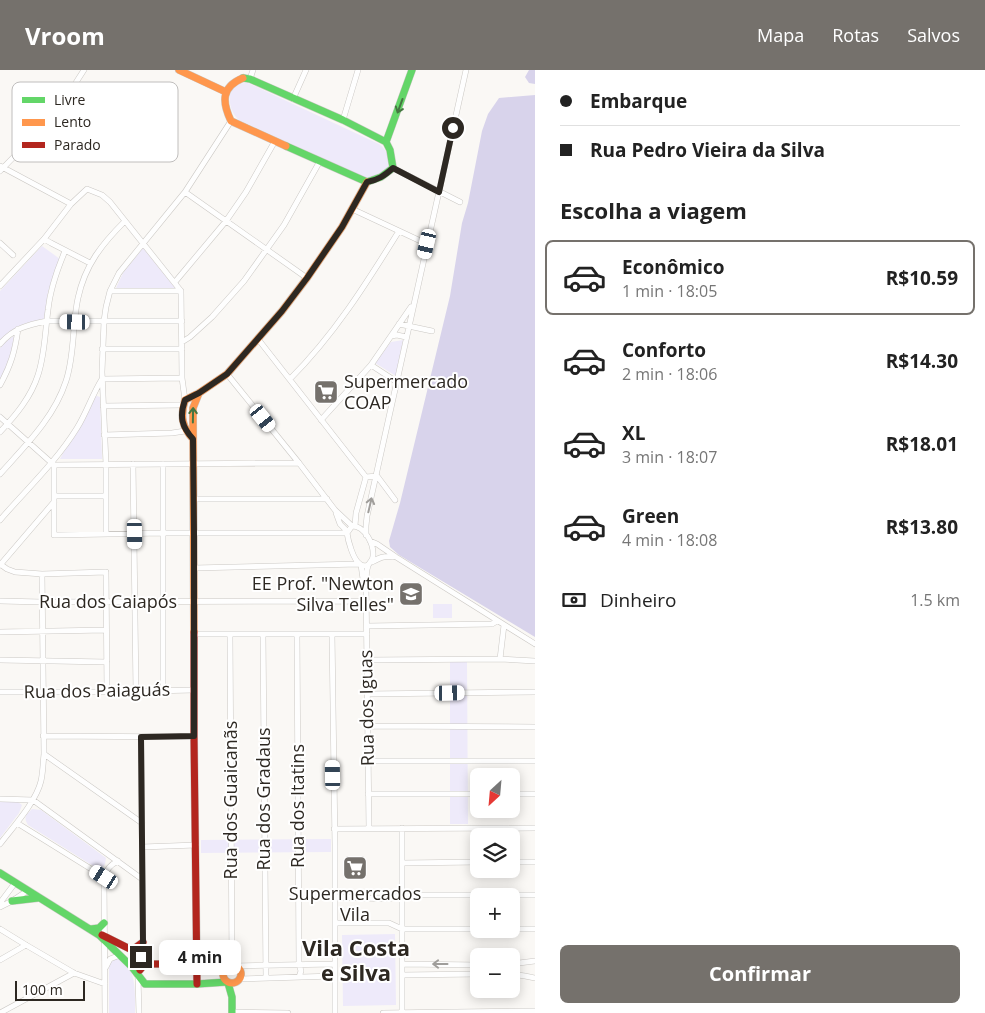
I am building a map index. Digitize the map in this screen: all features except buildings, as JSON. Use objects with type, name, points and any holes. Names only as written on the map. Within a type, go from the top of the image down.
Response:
[{"type":"street","points":[[77,82],[84,70]]},
{"type":"street","points":[[178,70],[226,92]]},
{"type":"street","points":[[250,79],[253,70]]},
{"type":"street","points":[[293,99],[306,70]]},
{"type":"street","points":[[343,120],[358,70]]},
{"type":"street","points":[[386,142],[412,70]]},
{"type":"street","points":[[366,535],[367,516],[466,70]]},
{"type":"street","points":[[242,78],[250,79],[343,120],[386,142],[390,150],[393,168],[383,177],[367,182],[231,121],[226,112],[224,101],[226,92],[235,80],[242,78]]},
{"type":"street","points":[[106,534],[106,464],[102,349],[104,321],[110,291],[119,273],[185,192],[231,121]]},
{"type":"street","points":[[175,282],[226,221],[246,192],[276,141]]},
{"type":"street","points":[[12,158],[1,169],[71,204]]},
{"type":"street","points":[[182,342],[203,325],[244,281],[284,225],[320,161]]},
{"type":"street","points":[[393,168],[460,202]]},
{"type":"street","points":[[103,406],[172,405],[184,403],[227,374],[282,311],[307,278],[342,227],[367,182]]},
{"type":"street","points":[[0,286],[44,239],[71,204],[88,189],[102,195],[110,202],[182,291],[182,378],[184,403],[182,424],[193,439]]},
{"type":"street","points":[[185,192],[307,278]]},
{"type":"street","points":[[352,208],[427,244]]},
{"type":"street","points":[[0,474],[41,428],[59,398],[66,381],[73,350],[78,298],[84,279],[90,263],[102,244],[125,221]]},
{"type":"street","points":[[290,379],[336,327],[400,231]]},
{"type":"street","points":[[44,239],[90,263]]},
{"type":"street","points":[[0,243],[14,255]]},
{"type":"street","points":[[0,432],[27,398],[38,377],[44,352],[48,309],[53,284],[66,251]]},
{"type":"street","points":[[110,291],[182,291]]},
{"type":"street","points":[[321,420],[371,365],[413,305]]},
{"type":"street","points":[[0,344],[18,328],[47,321],[182,321]]},
{"type":"street","points":[[399,324],[432,331]]},
{"type":"street","points":[[0,385],[12,361],[18,328]]},
{"type":"street","points":[[390,336],[406,337]]},
{"type":"street","points":[[258,339],[366,477]]},
{"type":"street","points":[[102,349],[182,349]]},
{"type":"street","points":[[371,365],[397,382]]},
{"type":"street","points":[[227,374],[335,510]]},
{"type":"street","points":[[102,379],[182,378]]},
{"type":"street","points":[[0,520],[53,464],[78,427],[102,379]]},
{"type":"street","points":[[197,984],[193,408],[199,393]]},
{"type":"street","points":[[0,417],[53,464],[299,463]]},
{"type":"street","points":[[104,435],[186,431]]},
{"type":"street","points":[[53,464],[54,535],[347,532],[353,526],[366,477]]},
{"type":"street","points":[[133,464],[136,692]]},
{"type":"street","points":[[163,464],[163,691]]},
{"type":"street","points":[[366,477],[377,476]]},
{"type":"street","points":[[377,476],[394,500]]},
{"type":"street","points":[[54,496],[106,496]]},
{"type":"street","points":[[194,499],[327,499]]},
{"type":"street","points":[[54,502],[0,564],[15,572],[42,574],[106,572],[107,692]]},
{"type":"street","name":"Rua dos Iguas","points":[[335,510],[353,526],[361,529],[366,535],[370,541],[373,557],[370,563],[366,586],[369,829]]},
{"type":"street","name":"Rua dos Iguas","points":[[335,510],[340,524],[347,532],[351,549],[360,565],[366,586]]},
{"type":"street","points":[[370,541],[535,644]]},
{"type":"street","points":[[194,568],[360,565],[370,563],[381,557],[390,556],[396,558]]},
{"type":"street","points":[[0,844],[33,800],[41,783],[44,754],[42,574]]},
{"type":"street","name":"Rua dos Caiapós","points":[[0,601],[366,601]]},
{"type":"street","points":[[367,626],[492,624],[497,620]]},
{"type":"street","points":[[500,660],[504,625]]},
{"type":"street","points":[[0,632],[106,630]]},
{"type":"street","points":[[194,634],[366,634]]},
{"type":"street","name":"Rua dos Gradaus","points":[[263,634],[266,978]]},
{"type":"street","name":"Rua dos Itatins","points":[[297,634],[300,977]]},
{"type":"street","points":[[332,634],[335,897],[334,1013]]},
{"type":"street","name":"Rua dos Guaicanãs","points":[[230,635],[232,965]]},
{"type":"street","points":[[0,660],[107,662]]},
{"type":"street","points":[[367,660],[535,661]]},
{"type":"street","name":"Rua dos Paiaguás","points":[[0,692],[194,690]]},
{"type":"street","points":[[367,694],[535,692]]},
{"type":"street","points":[[368,726],[535,727]]},
{"type":"street","points":[[43,736],[194,736]]},
{"type":"street","points":[[139,1013],[142,985],[139,973],[143,942],[141,737]]},
{"type":"street","points":[[44,754],[142,823]]},
{"type":"street","points":[[368,761],[535,760]]},
{"type":"street","points":[[368,794],[470,794]]},
{"type":"street","points":[[520,794],[535,794]]},
{"type":"street","points":[[0,800],[33,800],[142,879]]},
{"type":"street","points":[[17,823],[104,877]]},
{"type":"street","points":[[402,828],[402,1013]]},
{"type":"street","points":[[334,829],[535,828]]},
{"type":"street","points":[[142,847],[196,845]]},
{"type":"street","points":[[105,1013],[104,877],[108,868],[118,861]]},
{"type":"street","points":[[402,863],[470,862]]},
{"type":"street","points":[[520,862],[535,862]]},
{"type":"street","points":[[0,873],[103,937],[132,950],[150,964]]},
{"type":"street","points":[[0,905],[15,883]]},
{"type":"street","points":[[12,901],[27,891]]},
{"type":"street","points":[[335,897],[389,899],[402,895],[535,895]]},
{"type":"street","points":[[0,905],[12,901],[38,898]]},
{"type":"street","points":[[90,929],[99,928],[104,922]]},
{"type":"street","points":[[335,922],[389,923],[402,928],[535,929]]},
{"type":"street","points":[[0,929],[74,973],[105,984]]},
{"type":"street","points":[[103,937],[139,973]]},
{"type":"street","points":[[132,950],[143,942]]},
{"type":"street","points":[[0,960],[26,946]]},
{"type":"street","points":[[104,970],[110,959],[120,955]]},
{"type":"street","points":[[520,963],[535,960]]},
{"type":"street","points":[[139,973],[144,965],[150,964],[334,964]]},
{"type":"street","points":[[402,964],[470,965]]},
{"type":"street","points":[[232,965],[240,971],[241,975],[233,981],[232,1013],[288,1013]]},
{"type":"street","points":[[232,965],[223,971],[222,974],[223,978],[233,981]]},
{"type":"street","points":[[0,1013],[74,973]]},
{"type":"street","points":[[402,975],[470,974]]},
{"type":"street","points":[[520,975],[535,978]]},
{"type":"street","points":[[142,985],[197,984],[266,978],[334,976]]},
{"type":"street","points":[[383,1013],[535,1011]]},
{"type":"shaded area","points":[[529,70],[535,70],[535,84],[529,83],[525,77]]},
{"type":"shaded area","points":[[242,83],[248,83],[379,144],[387,154],[388,168],[373,179],[366,178],[239,120],[233,112],[230,95],[235,87]]},
{"type":"shaded area","points":[[535,95],[535,637],[399,555],[390,547],[389,541],[450,296],[462,223],[468,203],[482,131],[488,114],[499,98]]},
{"type":"shaded area","points":[[42,246],[60,259],[48,292],[44,319],[19,326],[0,342],[0,291]]},
{"type":"shaded area","points":[[143,248],[175,288],[116,288],[123,273]]},
{"type":"shaded area","points":[[14,336],[9,363],[0,382],[0,348]]},
{"type":"shaded area","points":[[403,340],[396,376],[375,363],[391,342]]},
{"type":"shaded area","points":[[94,395],[100,397],[102,459],[60,459]]},
{"type":"shaded area","points":[[433,604],[452,604],[452,618],[433,618]]},
{"type":"shaded area","points":[[450,662],[467,662],[468,824],[450,824]]},
{"type":"shaded area","points":[[0,801],[18,802],[22,805],[19,813],[0,838]]},
{"type":"shaded area","points":[[32,809],[41,810],[106,858],[102,868],[98,869],[28,825],[26,816]]},
{"type":"shaded area","points":[[331,839],[331,852],[201,853],[201,840]]},
{"type":"shaded area","points":[[395,934],[396,1005],[343,1006],[342,935]]},
{"type":"shaded area","points":[[115,959],[123,961],[131,971],[135,993],[135,1013],[109,1013],[109,968],[111,961]]},
{"type":"traffic: fast","points":[[386,142],[412,70]]},
{"type":"traffic: fast","points":[[243,78],[250,79],[343,120],[386,142],[390,150],[393,168],[381,177],[367,182],[286,146]]},
{"type":"traffic: fast","points":[[0,873],[99,935],[132,967],[145,984],[227,982]]},
{"type":"traffic: fast","points":[[12,901],[38,898]]},
{"type":"traffic: fast","points":[[91,929],[99,928],[104,923]]},
{"type":"traffic: fast","points":[[228,983],[232,997],[232,1013]]},
{"type":"traffic: slow","points":[[179,70],[226,92]]},
{"type":"traffic: slow","points":[[243,78],[231,86],[225,96],[226,108],[231,121],[286,146]]},
{"type":"traffic: slow","points":[[193,439],[184,426],[183,411],[185,400],[227,374],[282,311],[342,227],[367,182]]},
{"type":"traffic: slow","points":[[194,632],[193,408],[199,393]]},
{"type":"traffic: slow","points":[[232,965],[238,968],[241,974],[238,980],[232,983],[226,980],[223,974],[226,968],[232,965]]},
{"type":"traffic: jam","points":[[194,632],[197,984]]},
{"type":"traffic: jam","points":[[102,935],[132,950],[150,964]]},
{"type":"traffic: jam","points":[[132,950],[143,942]]},
{"type":"traffic: jam","points":[[140,970],[144,965],[150,964],[228,966]]},
{"type":"place","name":"Supermercado COAP","points":[[326,392]]},
{"type":"place","name":"EE Prof. \"Newton Silva Telles\"","points":[[411,594]]},
{"type":"place","name":"Supermercados Vila","points":[[355,868]]},
{"type":"district","name":"Vila Costa e Silva","points":[[356,960]]},
{"type":"route","points":[[141,957],[143,942],[141,737],[194,736],[193,439],[182,424],[183,405],[190,396],[199,393],[227,374],[282,311],[342,227],[367,182],[383,177],[393,168],[439,192],[453,128]]}]
